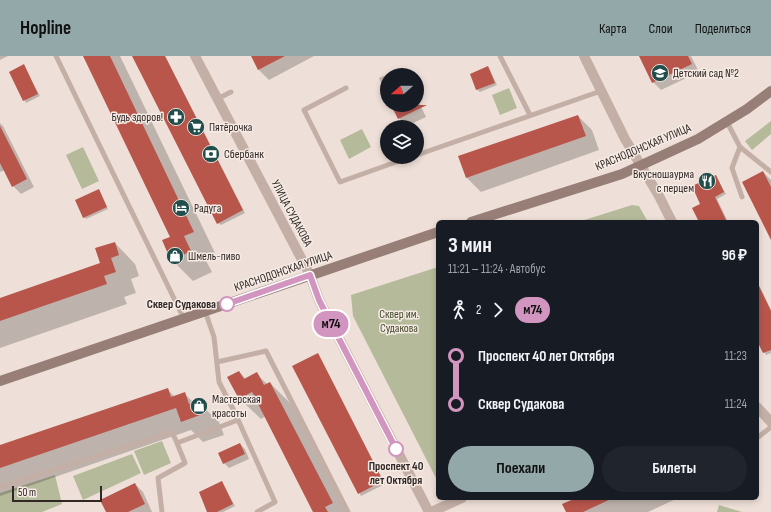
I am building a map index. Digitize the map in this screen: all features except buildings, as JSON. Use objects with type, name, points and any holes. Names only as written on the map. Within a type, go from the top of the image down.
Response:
[{"type":"main road","name":"КРАСНОДОНСКАЯ УЛИЦА","points":[[476,220],[622,174],[698,139],[727,122],[771,91]]},
{"type":"main road","name":"КРАСНОДОНСКАЯ УЛИЦА","points":[[0,381],[436,233]]},
{"type":"street","name":"УЛИЦА СУДАКОВА","points":[[195,56],[310,275],[319,300],[430,512]]},
{"type":"street","points":[[584,56],[625,139],[659,196],[671,220]]},
{"type":"street","points":[[759,409],[771,422]]},
{"type":"street","points":[[430,512],[457,500]]},
{"type":"lane","points":[[56,56],[184,319]]},
{"type":"lane","points":[[500,56],[530,115]]},
{"type":"lane","points":[[346,88],[304,110],[340,182],[390,164]]},
{"type":"lane","points":[[424,153],[601,91]]},
{"type":"lane","points":[[217,99],[231,92]]},
{"type":"lane","points":[[727,122],[740,147],[771,172]]},
{"type":"lane","points":[[740,147],[732,168],[742,197]]},
{"type":"lane","points":[[205,312],[214,337],[219,382],[238,420],[274,502],[256,512]]},
{"type":"lane","points":[[217,362],[266,351],[348,512]]},
{"type":"lane","points":[[177,443],[238,420]]},
{"type":"lane","points":[[759,436],[771,427]]},
{"type":"lane","points":[[0,487],[172,432],[185,463],[158,478],[162,512]]},
{"type":"green space","points":[[509,88],[517,108],[500,115],[492,95]]},
{"type":"green space","points":[[771,121],[771,134],[752,150],[745,141]]},
{"type":"green space","points":[[362,129],[371,147],[349,159],[340,140]]},
{"type":"green space","points":[[83,147],[99,181],[82,189],[66,155]]},
{"type":"green space","points":[[632,205],[639,206],[647,220],[584,220]]},
{"type":"green space","name":"Сквер им. Судакова","points":[[436,268],[436,478],[353,316],[351,295]]},
{"type":"green space","points":[[162,441],[171,463],[144,475],[134,451]]},
{"type":"green space","points":[[132,454],[141,473],[83,500],[73,476]]},
{"type":"green space","points":[[55,475],[62,504],[42,512],[0,512],[0,493]]},
{"type":"green space","points":[[719,505],[742,512],[717,512]]},
{"type":"bus line","name":"м74","points":[[227,304],[310,275],[319,300],[396,449]]},
{"type":"place","name":"Детский сад №2","points":[[660,73]]},
{"type":"place","name":"Будь здоров!","points":[[176,117]]},
{"type":"place","name":"Пятёрочка","points":[[196,127]]},
{"type":"place","name":"Сбербанк","points":[[211,154]]},
{"type":"place","name":"Вкусношаурма с перцем","points":[[707,181]]},
{"type":"place","name":"Радуга","points":[[181,208]]},
{"type":"place","name":"Шмель-пиво","points":[[175,256]]},
{"type":"place","name":"Сквер Судакова","points":[[227,304]]},
{"type":"place","name":"Мастерская красоты","points":[[199,406]]},
{"type":"place","name":"Проспект 40 лет Октября","points":[[396,449]]}]
